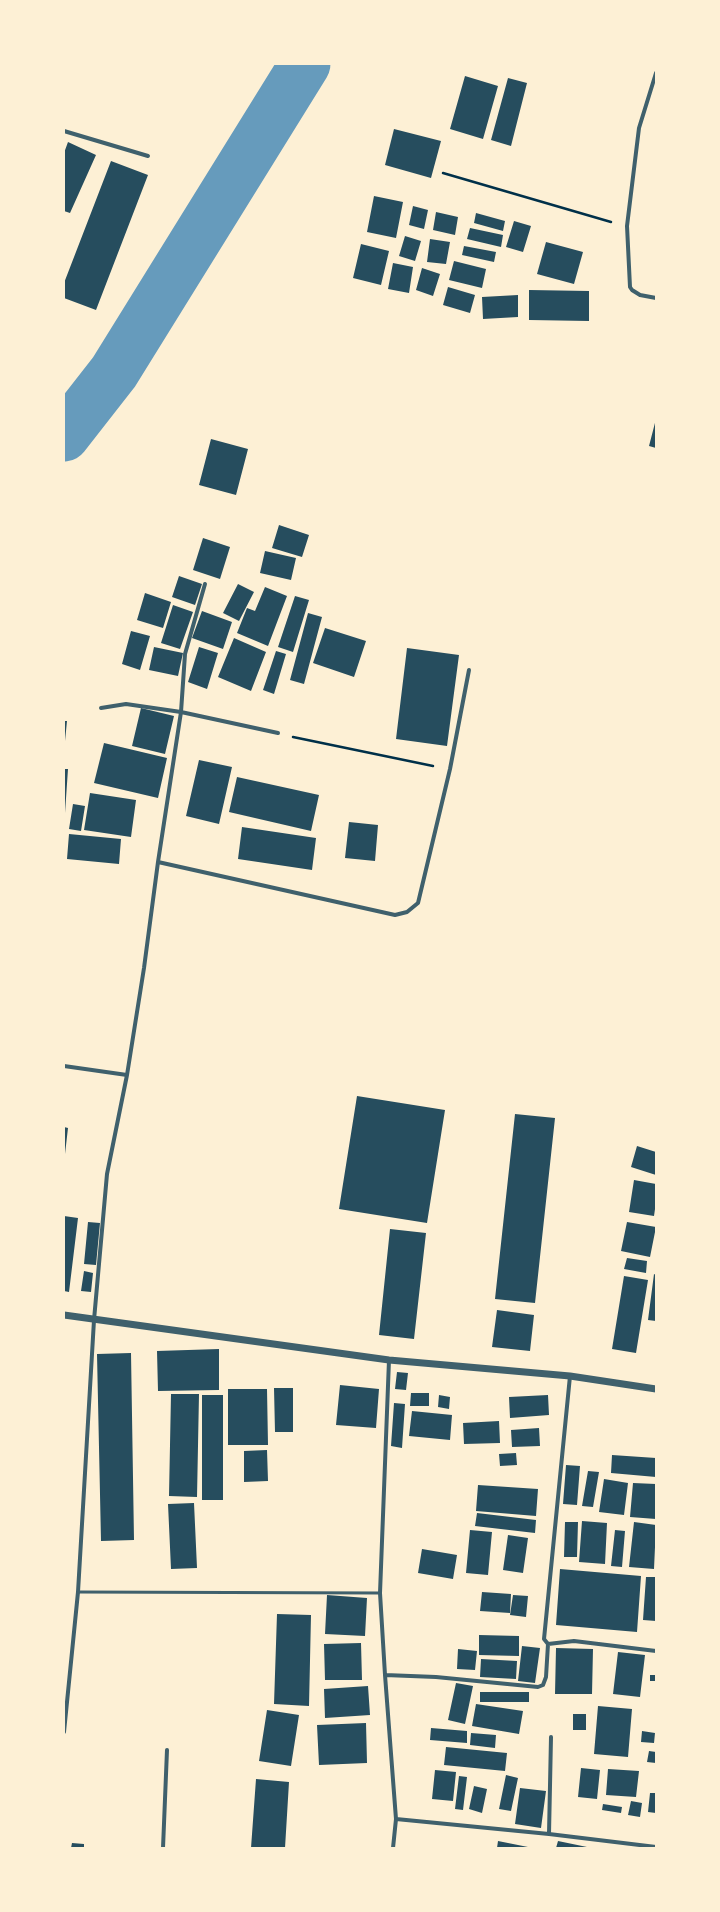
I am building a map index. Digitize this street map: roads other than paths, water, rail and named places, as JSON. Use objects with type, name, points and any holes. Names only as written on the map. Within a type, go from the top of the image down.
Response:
[{"type":"street","points":[[656,73],[639,128],[627,226],[632,290],[640,295],[656,298]]},
{"type":"street","points":[[64,132],[148,156]]},
{"type":"street","points":[[64,1732],[78,1592],[94,1320],[107,1174],[127,1075],[144,968],[158,862],[181,712],[185,654],[205,584]]},
{"type":"street","points":[[158,862],[395,915],[407,912],[418,903],[450,769],[469,670]]},
{"type":"street","points":[[101,708],[126,704],[181,712],[278,733]]},
{"type":"street","points":[[64,1066],[127,1075]]},
{"type":"street","points":[[64,1316],[389,1360],[570,1376],[656,1390]]},
{"type":"street","points":[[389,1360],[380,1593],[384,1675],[396,1819],[393,1848]]},
{"type":"street","points":[[384,1675],[436,1677],[538,1687],[543,1685],[546,1677],[548,1644],[544,1639],[570,1376]]},
{"type":"street","points":[[548,1644],[574,1641],[656,1651]]},
{"type":"street","points":[[549,1834],[551,1737]]},
{"type":"street","points":[[162,1848],[167,1750]]},
{"type":"street","points":[[396,1819],[549,1834],[656,1847]]},
{"type":"lane","points":[[78,1592],[380,1593]]},
{"type":"waterway","points":[[64,436],[114,372],[305,64]]}]
